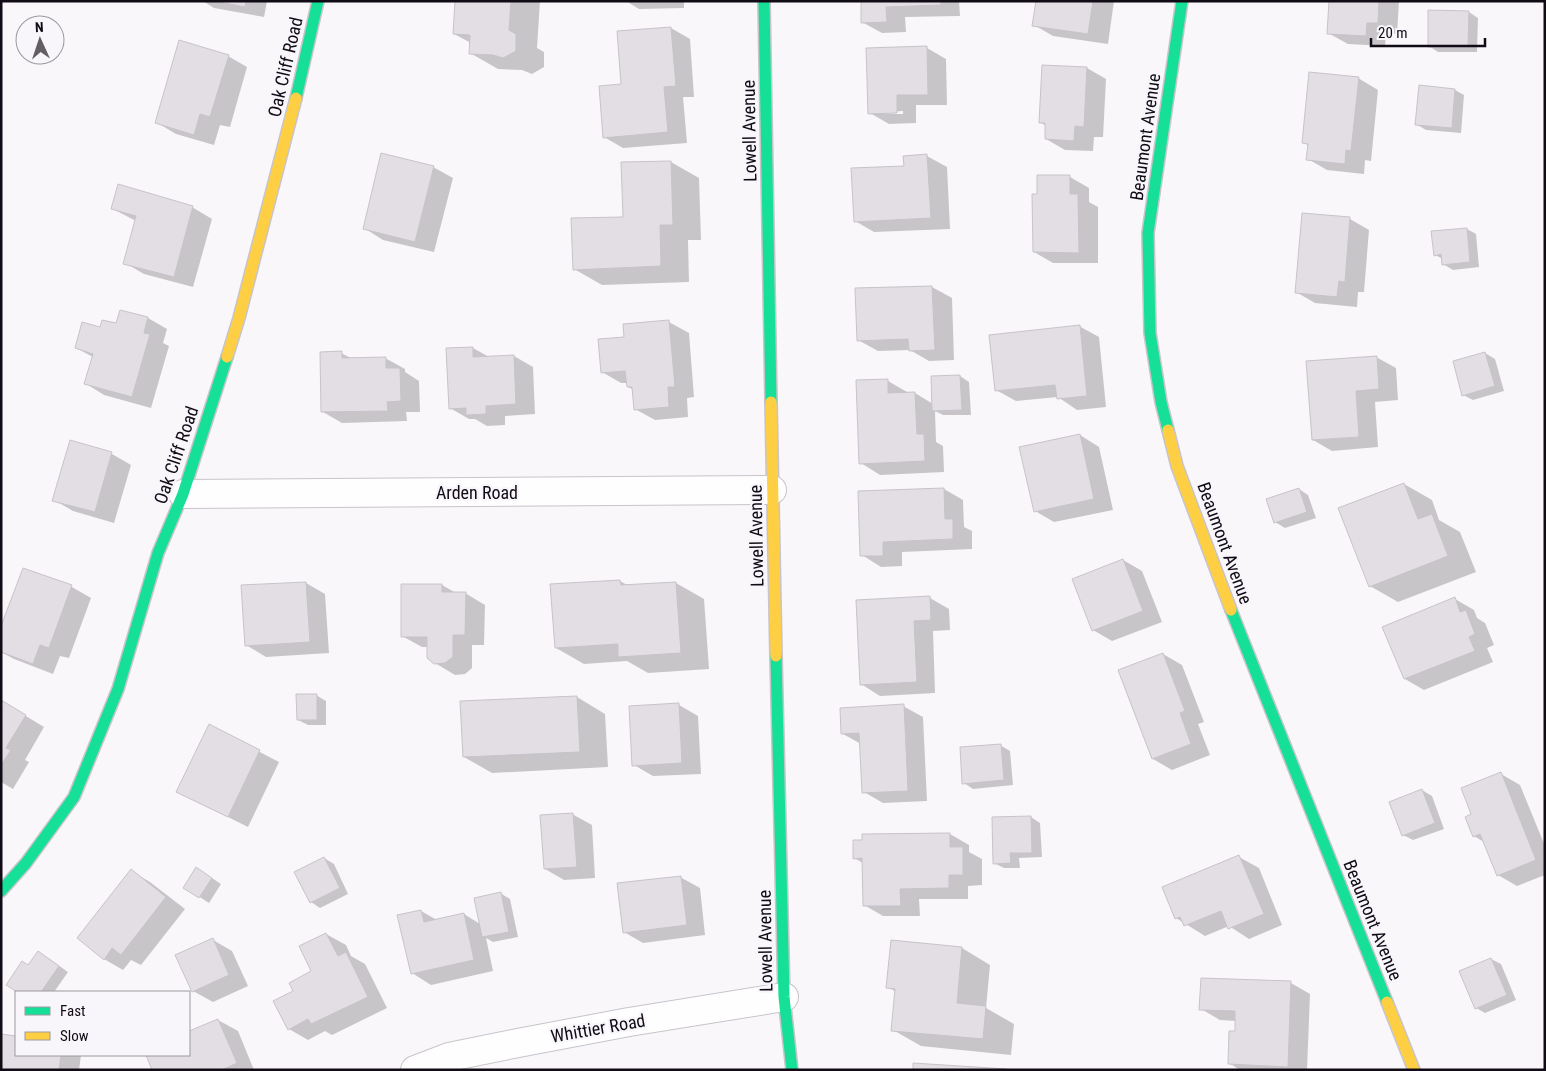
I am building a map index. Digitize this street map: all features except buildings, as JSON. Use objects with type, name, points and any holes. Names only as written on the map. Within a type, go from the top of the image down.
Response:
[{"type":"street","name":"Oak Cliff Road","points":[[1,891],[26,864],[74,797],[118,689],[158,553],[183,494],[239,318],[286,141],[318,1]]},
{"type":"street","name":"Lowell Avenue","points":[[764,1],[772,490],[784,997],[792,1070]]},
{"type":"street","name":"Beaumont Avenue","points":[[1182,1],[1148,233],[1150,333],[1162,402],[1177,466],[1222,587],[1414,1070]]},
{"type":"street","name":"Arden Road","points":[[183,494],[772,490]]},
{"type":"street","name":"Whittier Road","points":[[415,1070],[449,1057],[518,1043],[629,1022],[784,997]]},
{"type":"traffic: fast","points":[[296,98],[318,1]]},
{"type":"traffic: fast","points":[[764,1],[771,402]]},
{"type":"traffic: fast","points":[[1168,430],[1161,402],[1150,333],[1148,233],[1182,1]]},
{"type":"traffic: fast","points":[[1,891],[26,863],[74,797],[118,689],[158,553],[183,494],[227,357]]},
{"type":"traffic: fast","points":[[1231,610],[1387,1002]]},
{"type":"traffic: fast","points":[[776,656],[784,997],[792,1070]]},
{"type":"traffic: slow","points":[[227,357],[239,318],[296,98]]},
{"type":"traffic: slow","points":[[771,402],[776,656]]},
{"type":"traffic: slow","points":[[1168,430],[1177,466],[1231,610]]},
{"type":"traffic: slow","points":[[1387,1002],[1414,1070]]}]
